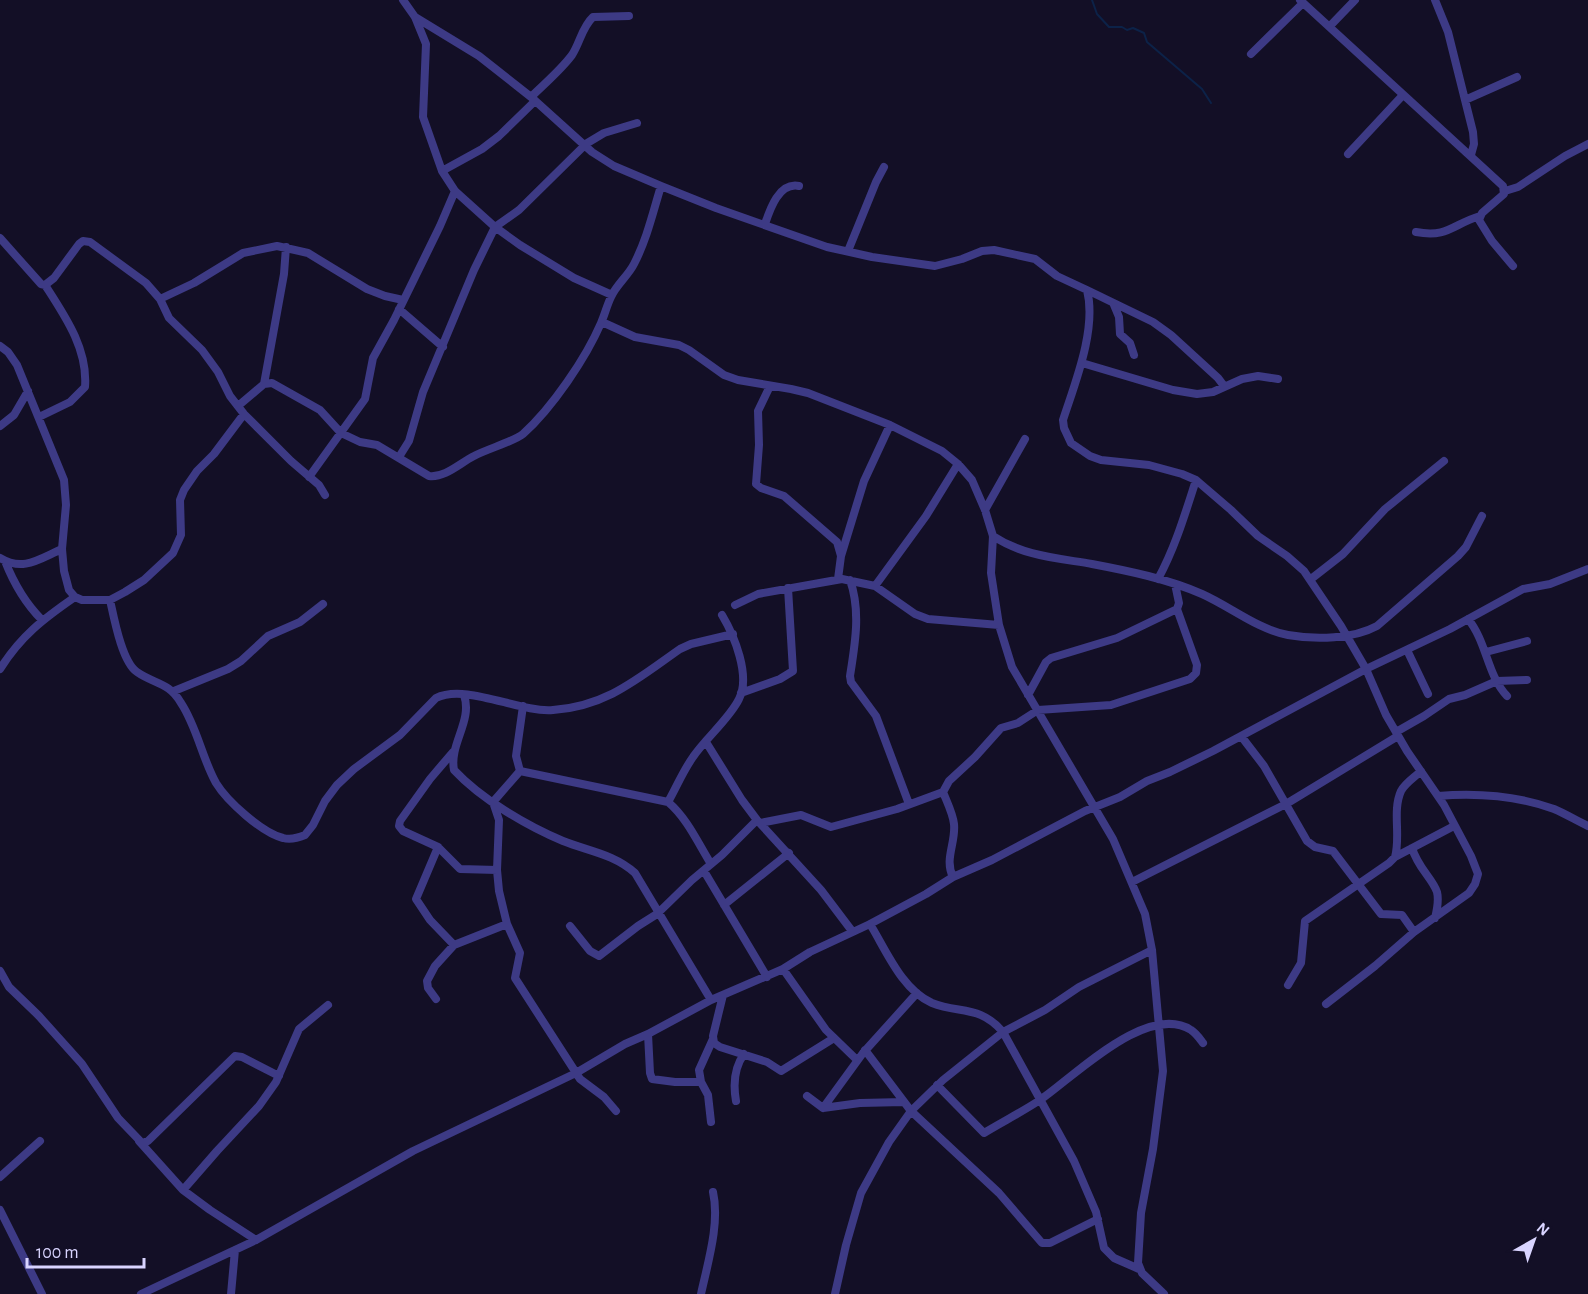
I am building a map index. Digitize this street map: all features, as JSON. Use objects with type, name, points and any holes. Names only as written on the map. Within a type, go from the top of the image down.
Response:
[{"type":"street","points":[[403,0],[415,17],[426,44],[423,117],[442,171],[455,191],[495,227],[549,264],[612,295]]},
{"type":"street","points":[[1330,26],[1355,0]]},
{"type":"street","points":[[1436,0],[1448,32],[1473,132],[1474,144],[1471,155]]},
{"type":"street","points":[[1251,54],[1302,2],[1471,155],[1503,186],[1505,191]]},
{"type":"street","points":[[442,171],[482,149],[499,136],[571,56],[581,41],[588,21],[593,17],[629,16]]},
{"type":"street","points":[[415,17],[479,56],[533,99],[584,145],[614,166],[716,208],[804,240],[872,257],[935,266],[982,251],[994,250],[1035,259],[1064,280],[1079,285],[1153,322],[1171,335],[1224,386]]},
{"type":"street","points":[[1465,100],[1517,77]]},
{"type":"street","points":[[1348,154],[1403,95]]},
{"type":"street","points":[[399,457],[409,441],[423,392],[474,270],[495,227],[519,210],[584,145],[604,132],[637,123]]},
{"type":"street","points":[[1416,232],[1424,234],[1447,232],[1469,219],[1480,216],[1505,191],[1518,187],[1565,156],[1588,144]]},
{"type":"street","points":[[848,251],[884,167]]},
{"type":"street","points":[[238,406],[268,382],[320,410],[341,433],[360,442],[377,446],[399,457],[423,474],[435,477],[489,448],[514,440],[522,435],[575,370],[602,321],[612,295],[631,271],[642,247],[661,186]]},
{"type":"street","points":[[765,224],[781,192],[788,186],[799,186]]},
{"type":"street","points":[[309,477],[365,399],[371,376],[370,364],[440,226],[455,191]]},
{"type":"street","points":[[1480,216],[1479,220],[1488,235],[1513,266]]},
{"type":"street","points":[[0,237],[41,284],[45,285],[68,321],[78,343],[86,377],[85,387],[75,398],[39,417]]},
{"type":"street","points":[[45,285],[54,278],[83,241],[90,242],[146,283],[160,299],[169,318],[202,350],[230,396],[244,414],[319,485],[325,495]]},
{"type":"street","points":[[160,299],[194,283],[243,253],[277,246],[286,247],[308,253],[367,289],[401,304],[443,346]]},
{"type":"street","points":[[264,384],[284,274],[286,247]]},
{"type":"street","points":[[1087,291],[1090,310],[1082,363],[1063,420],[1071,443],[1081,452],[1101,460],[1149,465],[1196,480],[1232,510],[1258,536],[1296,563],[1311,579],[1347,635],[1366,669],[1386,716],[1438,796],[1471,856],[1478,874],[1469,892],[1414,932],[1326,1004]]},
{"type":"street","points":[[1114,304],[1119,317],[1120,334],[1130,344],[1134,355]]},
{"type":"street","points":[[602,321],[635,337],[679,345],[724,375],[738,380],[808,393],[890,425],[942,451],[972,480],[993,536],[991,573],[999,625],[1012,667],[1113,839],[1145,914],[1152,950],[1163,1071],[1153,1149],[1141,1213],[1139,1269]]},
{"type":"street","points":[[0,346],[8,352],[17,365],[64,480],[66,505],[62,549],[64,571],[69,590],[75,597],[82,600],[110,600],[144,580],[173,553],[180,535],[180,500],[184,490],[196,471],[214,454],[244,414]]},
{"type":"street","points":[[1082,363],[1173,390],[1197,394],[1213,392],[1242,379],[1258,376],[1278,379]]},
{"type":"street","points":[[770,386],[758,411],[759,445],[756,484],[784,496],[837,542],[842,556]]},
{"type":"street","points":[[0,426],[15,415],[28,391]]},
{"type":"street","points":[[838,579],[842,556],[864,481],[890,425]]},
{"type":"street","points":[[985,510],[1025,439]]},
{"type":"street","points":[[1311,579],[1343,554],[1385,509],[1444,461]]},
{"type":"street","points":[[875,586],[926,516],[958,464]]},
{"type":"street","points":[[1158,579],[1179,532],[1196,480]]},
{"type":"street","points":[[993,536],[1004,544],[1037,556],[1112,568],[1175,584],[1202,594],[1250,620],[1286,634],[1333,638],[1366,632],[1377,626],[1458,556],[1466,547],[1482,516]]},
{"type":"street","points":[[3,559],[13,565],[24,565],[62,549]]},
{"type":"street","points":[[3,559],[14,583],[42,620]]},
{"type":"street","points":[[141,1294],[256,1240],[413,1151],[576,1073],[625,1044],[711,1000],[783,969],[810,952],[926,894],[953,877],[1120,797],[1147,781],[1170,772],[1523,589],[1550,584],[1588,569]]},
{"type":"street","points":[[735,605],[758,594],[838,579],[875,586],[915,614],[928,619],[999,625]]},
{"type":"street","points":[[850,580],[856,596],[857,620],[851,682],[876,716],[909,804]]},
{"type":"street","points":[[570,926],[590,951],[599,956],[657,914],[758,821],[801,815],[831,827],[867,818],[943,792],[949,781],[1001,728],[1018,723],[1038,710],[1111,705],[1190,679],[1196,673],[1197,665],[1177,609],[1179,603],[1175,584]]},
{"type":"street","points":[[741,693],[780,679],[793,671],[788,588]]},
{"type":"street","points":[[0,669],[19,641],[42,620],[75,597]]},
{"type":"street","points":[[110,600],[116,627],[132,668],[174,691],[183,705],[211,773],[221,790],[261,827],[282,838],[292,839],[305,835],[337,785],[354,769],[400,735],[436,698],[452,693],[552,711],[581,706],[618,693],[680,649],[691,644],[733,634]]},
{"type":"street","points":[[174,691],[241,662],[268,636],[300,622],[322,604]]},
{"type":"street","points":[[1028,695],[1046,662],[1051,658],[1118,638],[1177,609]]},
{"type":"street","points":[[668,802],[693,758],[740,699],[743,683],[741,662],[733,634],[722,615]]},
{"type":"street","points":[[1468,619],[1477,631],[1497,681],[1507,696]]},
{"type":"street","points":[[1486,652],[1527,641]]},
{"type":"street","points":[[1407,650],[1428,694]]},
{"type":"street","points":[[1132,882],[1286,804],[1449,699],[1465,695],[1497,681],[1527,680]]},
{"type":"street","points":[[464,695],[467,709],[453,752],[430,779],[399,824],[403,831],[438,847],[463,870],[497,870]]},
{"type":"street","points":[[520,771],[516,756],[523,706]]},
{"type":"street","points":[[1241,736],[1262,763],[1307,841],[1315,847],[1333,851],[1372,900],[1377,911],[1385,915],[1400,914],[1414,932]]},
{"type":"street","points":[[706,742],[742,800],[758,821],[821,890],[852,931]]},
{"type":"street","points":[[453,752],[454,770],[493,802],[540,830],[564,841],[592,849],[634,873],[711,1000]]},
{"type":"street","points":[[493,802],[520,771]]},
{"type":"street","points":[[520,771],[668,802],[686,821],[711,864]]},
{"type":"street","points":[[1395,857],[1400,793],[1421,771]]},
{"type":"street","points":[[943,792],[955,826],[949,863],[953,877]]},
{"type":"street","points":[[1438,796],[1473,795],[1526,802],[1557,810],[1588,826]]},
{"type":"street","points":[[493,802],[499,820],[497,870],[499,891],[507,924],[520,953],[515,976],[576,1073],[584,1083],[604,1097],[616,1111]]},
{"type":"street","points":[[1288,985],[1301,963],[1305,921],[1395,857],[1454,826]]},
{"type":"street","points":[[438,847],[416,899],[430,921],[454,945]]},
{"type":"street","points":[[1412,848],[1418,865],[1437,894],[1435,918]]},
{"type":"street","points":[[724,905],[789,853]]},
{"type":"street","points":[[704,871],[767,977]]},
{"type":"street","points":[[436,999],[428,988],[427,981],[435,966],[454,945],[507,924]]},
{"type":"street","points":[[870,924],[905,981],[918,993],[932,1003],[974,1011],[997,1025],[1003,1032],[1074,1161],[1098,1219],[1104,1248],[1109,1254],[1139,1269],[1164,1294]]},
{"type":"street","points":[[835,1294],[861,1193],[889,1142],[910,1111],[937,1085],[1003,1032],[1045,1010],[1079,987],[1152,950]]},
{"type":"street","points":[[783,969],[814,1016],[857,1060]]},
{"type":"street","points":[[0,971],[9,987],[39,1016],[82,1064],[118,1118],[183,1190],[256,1240]]},
{"type":"street","points":[[823,1108],[865,1050],[918,993]]},
{"type":"street","points":[[711,1122],[708,1095],[701,1082],[699,1070],[713,1039],[723,996]]},
{"type":"street","points":[[183,1190],[259,1106],[279,1076],[300,1029],[328,1005]]},
{"type":"street","points":[[937,1085],[984,1133],[1040,1100],[1107,1048],[1127,1036],[1158,1024],[1184,1026],[1192,1030],[1203,1043]]},
{"type":"street","points":[[648,1034],[652,1078],[675,1082],[701,1082]]},
{"type":"street","points":[[713,1039],[714,1043],[720,1047],[767,1062],[782,1071],[834,1038]]},
{"type":"street","points":[[865,1050],[910,1111],[999,1193],[1042,1243],[1050,1243],[1098,1219]]},
{"type":"street","points":[[736,1101],[734,1090],[736,1066],[744,1054]]},
{"type":"street","points":[[138,1141],[142,1143],[148,1141],[235,1056],[242,1057],[279,1076]]},
{"type":"street","points":[[807,1096],[823,1108],[860,1103],[904,1102]]},
{"type":"street","points":[[0,1177],[40,1140]]},
{"type":"street","points":[[701,1294],[715,1224],[716,1205],[713,1192]]},
{"type":"street","points":[[0,1210],[42,1294]]},
{"type":"street","points":[[231,1294],[235,1250]]},
{"type":"waterway","points":[[1092,0],[1097,14],[1109,27],[1122,27],[1127,30],[1133,28],[1144,33],[1147,42],[1202,89],[1211,103]]}]
